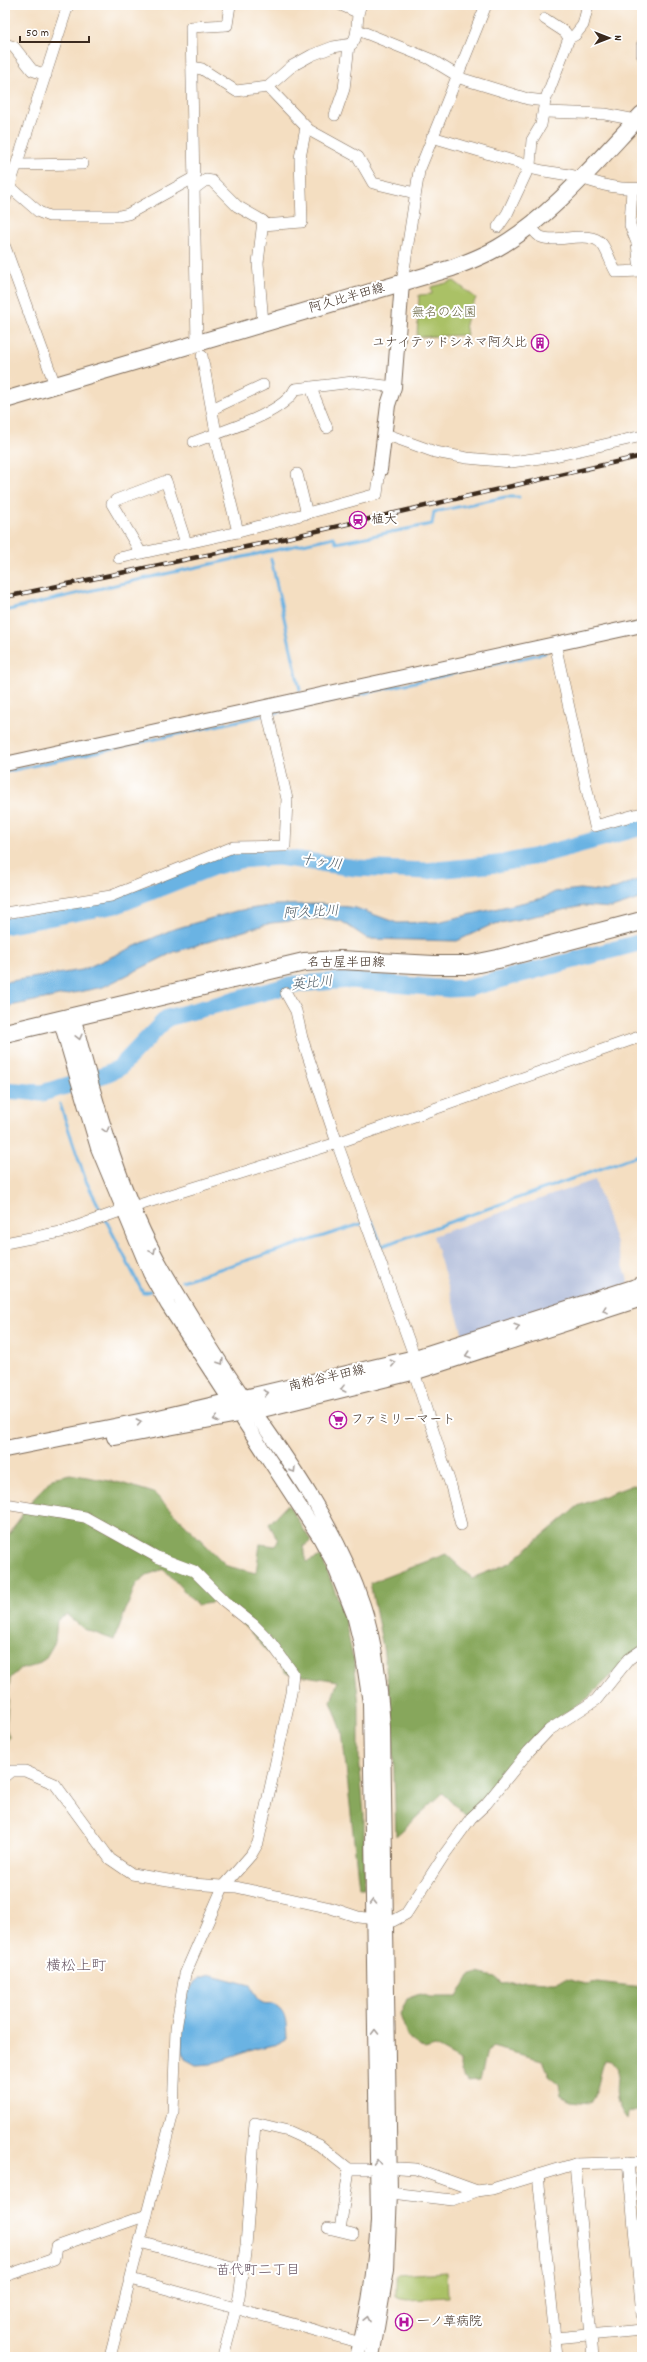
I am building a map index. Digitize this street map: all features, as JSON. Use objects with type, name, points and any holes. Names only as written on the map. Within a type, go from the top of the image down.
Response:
[{"type":"main road","name":"阿久比半田線","points":[[5,400],[55,385],[200,350],[263,323],[402,283],[477,258],[499,247],[530,226],[554,205],[639,117]]},
{"type":"main road","name":"名古屋半田線","points":[[5,1033],[67,1017],[304,962],[340,960],[434,965],[469,965],[498,959],[642,921]]},
{"type":"main road","name":"南粕谷半田線","points":[[5,1449],[238,1405],[415,1365],[642,1285]]},
{"type":"main road","name":"南粕谷半田線","points":[[5,1455],[161,1430],[238,1405],[254,1411],[642,1298]]},
{"type":"street","points":[[230,5],[227,25],[191,27],[200,350],[212,409],[215,434],[238,532]]},
{"type":"street","points":[[192,67],[202,69],[236,91],[268,87],[292,66],[312,55],[333,48],[349,45],[357,38],[359,8],[340,5]]},
{"type":"street","points":[[119,558],[238,532],[377,494],[388,405],[394,387],[402,283],[419,171],[456,75],[486,5]]},
{"type":"street","points":[[498,227],[507,214],[528,168],[532,140],[541,125],[545,107],[569,38],[575,35],[582,25],[588,5]]},
{"type":"street","points":[[5,200],[46,75],[64,7]]},
{"type":"street","points":[[545,19],[565,32],[569,38]]},
{"type":"street","points":[[358,30],[430,59],[463,79],[528,99],[545,107],[639,117]]},
{"type":"street","points":[[5,44],[14,47],[32,70],[46,75]]},
{"type":"street","points":[[335,115],[344,89],[349,45]]},
{"type":"street","points":[[642,45],[642,55]]},
{"type":"street","points":[[268,87],[308,130],[358,157],[373,183],[415,193]]},
{"type":"street","points":[[263,225],[302,222],[300,158],[306,127]]},
{"type":"street","points":[[432,137],[520,163],[528,168],[580,177],[610,188],[637,189],[630,226],[640,243],[640,271],[616,272],[598,241],[582,237],[567,239],[539,237],[530,226]]},
{"type":"street","points":[[17,165],[83,164]]},
{"type":"street","points":[[9,186],[39,212],[49,216],[119,216],[135,211],[195,182],[206,180],[212,181],[237,206],[263,221],[258,263],[263,323]]},
{"type":"street","points":[[5,247],[55,385]]},
{"type":"street","points":[[194,442],[285,402],[295,389],[353,382],[394,387]]},
{"type":"street","points":[[212,409],[264,386]]},
{"type":"street","points":[[311,388],[327,428]]},
{"type":"street","points":[[385,434],[435,452],[467,458],[511,462],[555,456],[642,436]]},
{"type":"street","points":[[297,474],[307,514]]},
{"type":"street","points":[[142,553],[112,504],[116,500],[166,481],[186,543]]},
{"type":"street","points":[[5,764],[642,625]]},
{"type":"street","points":[[555,644],[594,826],[642,813]]},
{"type":"street","points":[[5,913],[111,896],[233,847],[285,846],[287,799],[266,707]]},
{"type":"street","points":[[286,993],[296,1011],[302,1038],[337,1143],[415,1365],[461,1525]]},
{"type":"street","points":[[67,1017],[63,1029],[81,1070],[88,1095],[114,1154],[122,1210],[150,1272],[165,1299],[238,1405],[318,1536],[338,1574],[354,1615],[362,1652],[370,1703],[379,1920],[384,2192],[387,2269],[372,2357]]},
{"type":"street","points":[[5,1243],[61,1232],[97,1218],[337,1143],[642,1036]]},
{"type":"street","points":[[254,1411],[321,1514],[349,1568],[367,1619],[374,1646],[381,1703],[379,1920]]},
{"type":"street","points":[[5,1504],[85,1517],[157,1557],[194,1570],[224,1601],[253,1624],[269,1640],[289,1665],[293,1673],[293,1683],[262,1830],[251,1856],[223,1887],[185,1974],[176,2029],[173,2113],[110,2357]]},
{"type":"street","points":[[5,1776],[11,1771],[25,1771],[55,1784],[110,1859],[132,1874],[192,1884],[236,1887],[379,1920],[399,1919],[406,1914],[444,1855],[471,1818],[486,1804],[529,1751],[549,1730],[596,1700],[629,1659],[642,1650]]},
{"type":"street","points":[[223,2357],[238,2308],[243,2270],[256,2123],[288,2131],[318,2145],[349,2169],[367,2169]]},
{"type":"street","points":[[628,2162],[642,2315]]},
{"type":"street","points":[[384,2192],[452,2200],[477,2191],[492,2189],[575,2164],[642,2162]]},
{"type":"street","points":[[575,2164],[593,2357]]},
{"type":"street","points":[[399,2168],[416,2169],[477,2191]]},
{"type":"street","points":[[340,2230],[349,2169]]},
{"type":"street","points":[[538,2175],[557,2357]]},
{"type":"street","points":[[357,2357],[368,2318],[384,2192]]},
{"type":"street","points":[[5,2276],[54,2258],[56,2246],[147,2215]]},
{"type":"street","points":[[328,2228],[353,2234]]},
{"type":"street","points":[[140,2242],[243,2270]]},
{"type":"street","points":[[130,2279],[361,2343]]},
{"type":"street","points":[[555,2338],[642,2330]]},
{"type":"shaded area","points":[[595,1180],[629,1283],[464,1338],[433,1236]]},
{"type":"green space","name":"無名の公園","points":[[454,281],[476,298],[465,323],[467,335],[417,337],[419,295],[432,294],[431,287]]},
{"type":"green space","points":[[70,1474],[121,1483],[154,1493],[227,1566],[256,1573],[260,1544],[276,1546],[278,1540],[269,1524],[288,1504],[311,1541],[303,1547],[307,1562],[321,1556],[343,1611],[355,1668],[359,1706],[359,1757],[364,1815],[364,1888],[359,1888],[342,1731],[331,1701],[338,1681],[286,1673],[218,1595],[211,1603],[197,1605],[164,1569],[147,1575],[136,1584],[114,1640],[84,1629],[67,1615],[57,1620],[55,1642],[45,1659],[34,1666],[18,1670],[10,1679],[6,1728],[9,1737],[5,1745],[5,1541],[29,1504],[52,1478]]},
{"type":"green space","points":[[633,1485],[642,1487],[642,1646],[588,1698],[540,1730],[467,1817],[443,1793],[396,1836],[392,1716],[383,1647],[370,1583],[446,1554],[472,1578],[510,1563],[578,1506]]},
{"type":"green space","points":[[478,1973],[495,1977],[503,1984],[525,1981],[554,1982],[566,1979],[586,1984],[597,1982],[642,1987],[642,2110],[636,2110],[628,2113],[627,2119],[619,2107],[616,2095],[618,2069],[612,2061],[605,2060],[597,2088],[590,2103],[571,2101],[561,2096],[559,2084],[548,2075],[542,2060],[492,2047],[486,2055],[480,2080],[467,2081],[461,2071],[459,2060],[435,2047],[425,2050],[408,2038],[400,2015],[407,1999],[421,1994],[430,1997],[457,1997],[469,1976]]},
{"type":"green space","points":[[447,2272],[448,2297],[407,2299],[396,2297],[396,2275]]},
{"type":"water","name":"阿久比川","points":[[642,878],[642,898],[612,908],[583,906],[491,925],[457,941],[368,939],[341,921],[321,918],[271,923],[174,952],[103,987],[5,1007],[5,982],[82,970],[171,930],[236,911],[276,905],[323,904],[356,908],[397,923],[437,922],[543,898],[555,892],[580,889],[606,892]]},
{"type":"water","points":[[211,1975],[250,1985],[258,2000],[277,2006],[284,2014],[287,2039],[280,2044],[259,2048],[211,2064],[196,2065],[185,2059],[181,2041],[181,2030],[187,1996],[197,1980]]},
{"type":"waterway","points":[[5,611],[128,582],[334,537],[336,543],[432,524],[434,512],[505,497],[519,497]]},
{"type":"waterway","points":[[271,559],[300,690]]},
{"type":"waterway","points":[[271,714],[545,653]]},
{"type":"waterway","points":[[5,772],[265,715]]},
{"type":"waterway","name":"十ヶ川","points":[[5,926],[117,905],[213,867],[240,860],[278,857],[356,868],[426,871],[497,864],[537,856],[642,827]]},
{"type":"waterway","name":"英比川","points":[[5,1090],[42,1093],[106,1074],[119,1068],[167,1018],[295,984],[350,980],[449,989],[469,988],[642,942]]},
{"type":"waterway","points":[[60,1104],[86,1181],[143,1293],[150,1291]]},
{"type":"waterway","points":[[372,1221],[382,1246],[642,1154]]},
{"type":"waterway","points":[[182,1281],[361,1224]]},
{"type":"railway","points":[[5,597],[265,543],[642,456]]},
{"type":"place","name":"ユナイテッドシネマ阿久比","points":[[540,343]]},
{"type":"place","name":"植大","points":[[358,520]]},
{"type":"place","name":"ファミリーマート","points":[[338,1420]]},
{"type":"place","name":"一ノ草病院","points":[[404,2322]]},
{"type":"district","name":"横松上町","points":[[76,1967]]},
{"type":"district","name":"苗代町二丁目","points":[[258,2271]]}]
